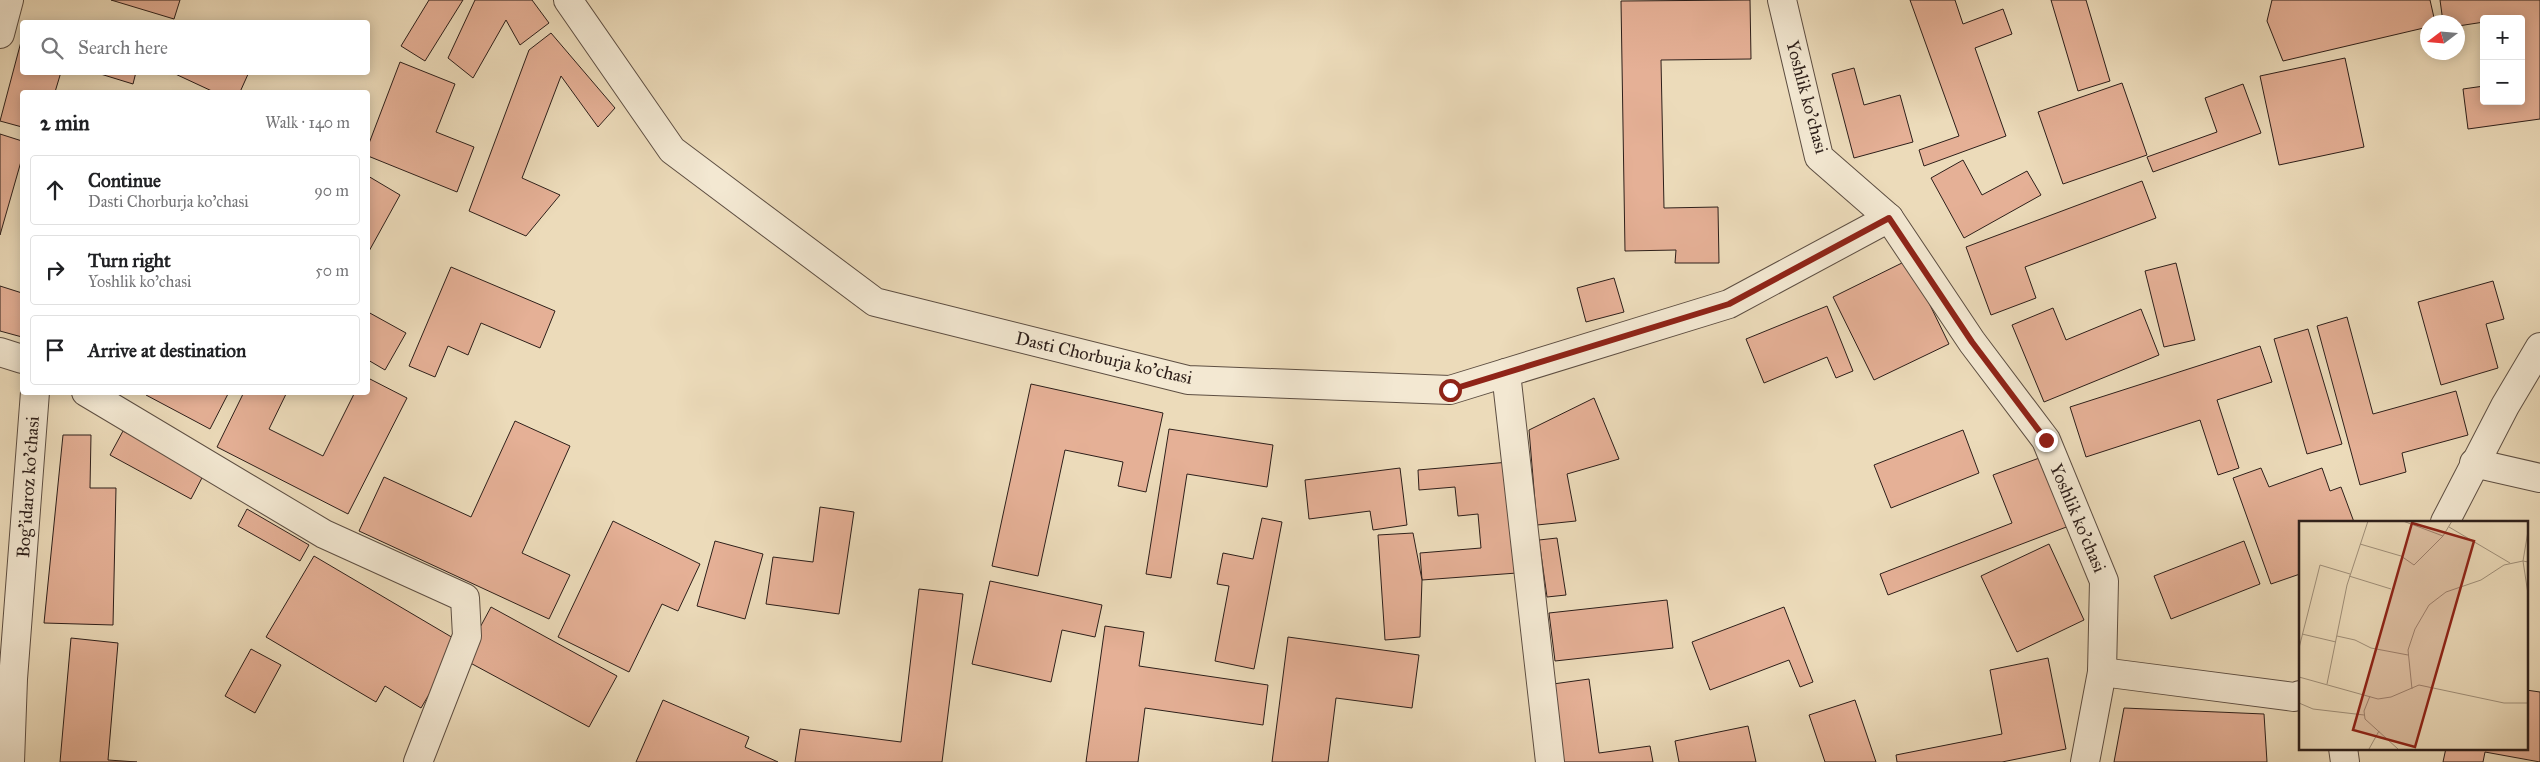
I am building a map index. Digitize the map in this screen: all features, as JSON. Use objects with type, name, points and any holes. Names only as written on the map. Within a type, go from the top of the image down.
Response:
[{"type":"street","points":[[0,34],[9,0]]},
{"type":"street","name":"Dasti Chorburja ko'chasi","points":[[568,0],[672,150],[875,302],[1188,380],[1450,390],[1729,304],[1889,218]]},
{"type":"street","name":"Yoshlik ko'chasi","points":[[1782,0],[1819,157],[1889,218],[1972,342],[2046,440],[2104,581],[2102,672],[2085,762]]},
{"type":"street","points":[[2445,521],[2474,463],[2540,347]]},
{"type":"street","points":[[0,352],[20,358]]},
{"type":"street","points":[[1506,373],[1550,762]]},
{"type":"street","name":"Bog'idaroz ko'chasi","points":[[10,762],[13,679],[35,395]]},
{"type":"street","points":[[91,395],[324,534],[465,598],[467,636],[418,762]]},
{"type":"street","points":[[2474,463],[2540,478]]},
{"type":"street","points":[[2102,672],[2294,697],[2299,695]]},
{"type":"building","points":[[111,0],[180,0],[174,19]]},
{"type":"building","points":[[429,0],[463,0],[425,61],[401,46]]},
{"type":"building","points":[[475,0],[532,0],[549,23],[520,45],[506,20],[473,78],[448,58]]},
{"type":"building","points":[[1750,0],[1751,59],[1661,60],[1664,208],[1718,207],[1719,263],[1675,263],[1676,250],[1625,251],[1621,1]]},
{"type":"building","points":[[1910,0],[1955,0],[1963,24],[2003,9],[2012,34],[1975,48],[2006,136],[1924,166],[1919,150],[1959,136]]},
{"type":"building","points":[[2051,0],[2086,0],[2110,81],[2078,91]]},
{"type":"building","points":[[2272,0],[2430,0],[2433,15],[2420,15],[2420,29],[2283,61],[2267,21]]},
{"type":"building","points":[[2440,0],[2540,0],[2540,119],[2468,129],[2463,89],[2480,87],[2480,105],[2525,105],[2525,15],[2480,15],[2480,23],[2465,25],[2465,15],[2442,15]]},
{"type":"building","points":[[551,33],[615,108],[598,127],[561,76],[522,178],[560,195],[526,236],[469,211],[529,50]]},
{"type":"building","points":[[20,46],[20,75],[60,75],[56,90],[20,90],[20,126],[0,121]]},
{"type":"building","points":[[2345,58],[2364,147],[2279,165],[2260,76]]},
{"type":"building","points":[[400,62],[455,84],[436,132],[474,147],[457,192],[370,157],[370,141]]},
{"type":"building","points":[[1854,68],[1864,105],[1900,95],[1913,142],[1854,158],[1832,74]]},
{"type":"building","points":[[104,75],[135,75],[133,84]]},
{"type":"building","points":[[177,75],[248,75],[241,90],[210,90]]},
{"type":"building","points":[[2122,83],[2147,155],[2063,184],[2038,112]]},
{"type":"building","points":[[2243,84],[2261,133],[2153,172],[2147,157],[2217,132],[2205,98]]},
{"type":"building","points":[[0,134],[20,140],[20,165],[0,235]]},
{"type":"building","points":[[1963,160],[1982,195],[2027,171],[2041,195],[1964,238],[1931,178]]},
{"type":"building","points":[[370,177],[400,195],[370,249]]},
{"type":"building","points":[[2142,181],[2156,218],[2025,267],[2036,298],[1991,315],[1966,247]]},
{"type":"building","points":[[1908,260],[1949,344],[1874,380],[1833,297]]},
{"type":"building","points":[[2176,263],[2195,340],[2164,347],[2145,271]]},
{"type":"building","points":[[451,267],[555,311],[540,348],[481,323],[468,355],[448,346],[435,377],[409,366]]},
{"type":"building","points":[[1614,278],[1624,312],[1586,322],[1577,288]]},
{"type":"building","points":[[2493,281],[2504,319],[2486,324],[2498,368],[2441,385],[2418,302]]},
{"type":"building","points":[[0,286],[20,292],[20,336],[0,331]]},
{"type":"building","points":[[1827,306],[1853,371],[1836,378],[1827,357],[1764,383],[1746,339]]},
{"type":"building","points":[[2053,308],[2066,340],[2141,309],[2159,355],[2044,402],[2012,325]]},
{"type":"building","points":[[370,313],[406,333],[385,370],[370,361]]},
{"type":"building","points":[[2347,317],[2373,414],[2456,391],[2468,435],[2402,453],[2406,472],[2360,485],[2317,326]]},
{"type":"building","points":[[2308,329],[2342,444],[2307,454],[2274,339]]},
{"type":"building","points":[[2260,346],[2272,382],[2217,400],[2239,468],[2218,475],[2200,420],[2086,457],[2070,407]]},
{"type":"building","points":[[370,379],[407,398],[348,514],[217,447],[243,395],[286,395],[269,429],[323,456],[354,395],[370,395]]},
{"type":"building","points":[[1031,384],[1163,413],[1146,492],[1118,486],[1123,462],[1065,450],[1038,576],[992,566]]},
{"type":"building","points":[[146,395],[227,395],[210,429]]},
{"type":"building","points":[[1594,398],[1619,459],[1567,474],[1576,521],[1537,525],[1529,430]]},
{"type":"building","points":[[515,421],[570,446],[522,553],[570,575],[549,619],[359,531],[384,477],[471,517]]},
{"type":"building","points":[[1169,429],[1273,445],[1267,487],[1187,474],[1171,578],[1146,574]]},
{"type":"building","points":[[1963,430],[1979,473],[1891,508],[1874,465]]},
{"type":"building","points":[[123,431],[204,474],[191,499],[110,455]]},
{"type":"building","points":[[63,435],[91,435],[90,488],[116,488],[113,625],[44,623]]},
{"type":"building","points":[[2042,457],[2069,526],[1888,595],[1880,574],[2012,523],[1993,475]]},
{"type":"building","points":[[1509,462],[1517,573],[1422,580],[1420,553],[1481,548],[1478,514],[1458,516],[1455,487],[1419,490],[1418,470]]},
{"type":"building","points":[[1400,468],[1407,525],[1373,530],[1370,511],[1309,519],[1305,480]]},
{"type":"building","points":[[2261,468],[2269,487],[2322,468],[2330,491],[2341,487],[2354,521],[2299,521],[2299,574],[2271,584],[2233,478]]},
{"type":"building","points":[[820,507],[854,512],[839,614],[766,604],[773,557],[813,562]]},
{"type":"building","points":[[247,509],[309,545],[300,561],[238,526]]},
{"type":"building","points":[[1262,518],[1282,522],[1254,669],[1215,661],[1229,586],[1217,584],[1223,553],[1253,559]]},
{"type":"building","points":[[613,521],[700,564],[678,611],[662,604],[629,672],[558,637]]},
{"type":"building","points":[[1413,533],[1422,580],[1420,637],[1385,640],[1378,535]]},
{"type":"building","points":[[1557,538],[1566,595],[1547,597],[1539,540]]},
{"type":"building","points":[[715,541],[763,554],[745,619],[697,606]]},
{"type":"building","points":[[2244,541],[2260,584],[2171,619],[2154,576]]},
{"type":"building","points":[[2049,544],[2084,620],[2017,652],[1981,576]]},
{"type":"building","points":[[314,556],[460,642],[421,708],[385,686],[376,702],[266,637]]},
{"type":"building","points":[[990,581],[1102,605],[1095,637],[1062,630],[1051,682],[972,664]]},
{"type":"building","points":[[919,589],[963,594],[942,762],[795,762],[800,729],[901,742]]},
{"type":"building","points":[[1667,600],[1673,648],[1555,661],[1549,613]]},
{"type":"building","points":[[491,607],[617,676],[589,727],[463,659]]},
{"type":"building","points":[[1784,607],[1813,682],[1800,687],[1789,660],[1710,690],[1692,642]]},
{"type":"building","points":[[1105,626],[1144,632],[1139,666],[1268,685],[1263,725],[1145,708],[1138,762],[1086,762]]},
{"type":"building","points":[[1288,637],[1419,655],[1412,708],[1336,698],[1328,762],[1272,762]]},
{"type":"building","points":[[71,638],[118,643],[108,760],[137,762],[60,762]]},
{"type":"building","points":[[251,649],[281,665],[255,713],[225,696]]},
{"type":"building","points":[[2048,658],[2066,749],[2002,762],[1897,762],[1896,755],[2002,734],[1990,670]]},
{"type":"building","points":[[1589,679],[1599,753],[1650,746],[1653,762],[1564,762],[1553,684]]},
{"type":"building","points":[[2528,690],[2540,692],[2540,762],[2485,752],[2483,762],[2443,762],[2446,750],[2528,750]]},
{"type":"building","points":[[663,700],[749,737],[745,747],[778,762],[636,762]]},
{"type":"building","points":[[1855,700],[1876,762],[1825,762],[1809,715]]},
{"type":"building","points":[[2124,708],[2264,714],[2267,762],[2114,762]]},
{"type":"building","points":[[1748,726],[1756,762],[1679,762],[1675,741]]},
{"type":"route","points":[[1450,390],[1729,304],[1889,218],[1972,342],[2046,440]]}]
